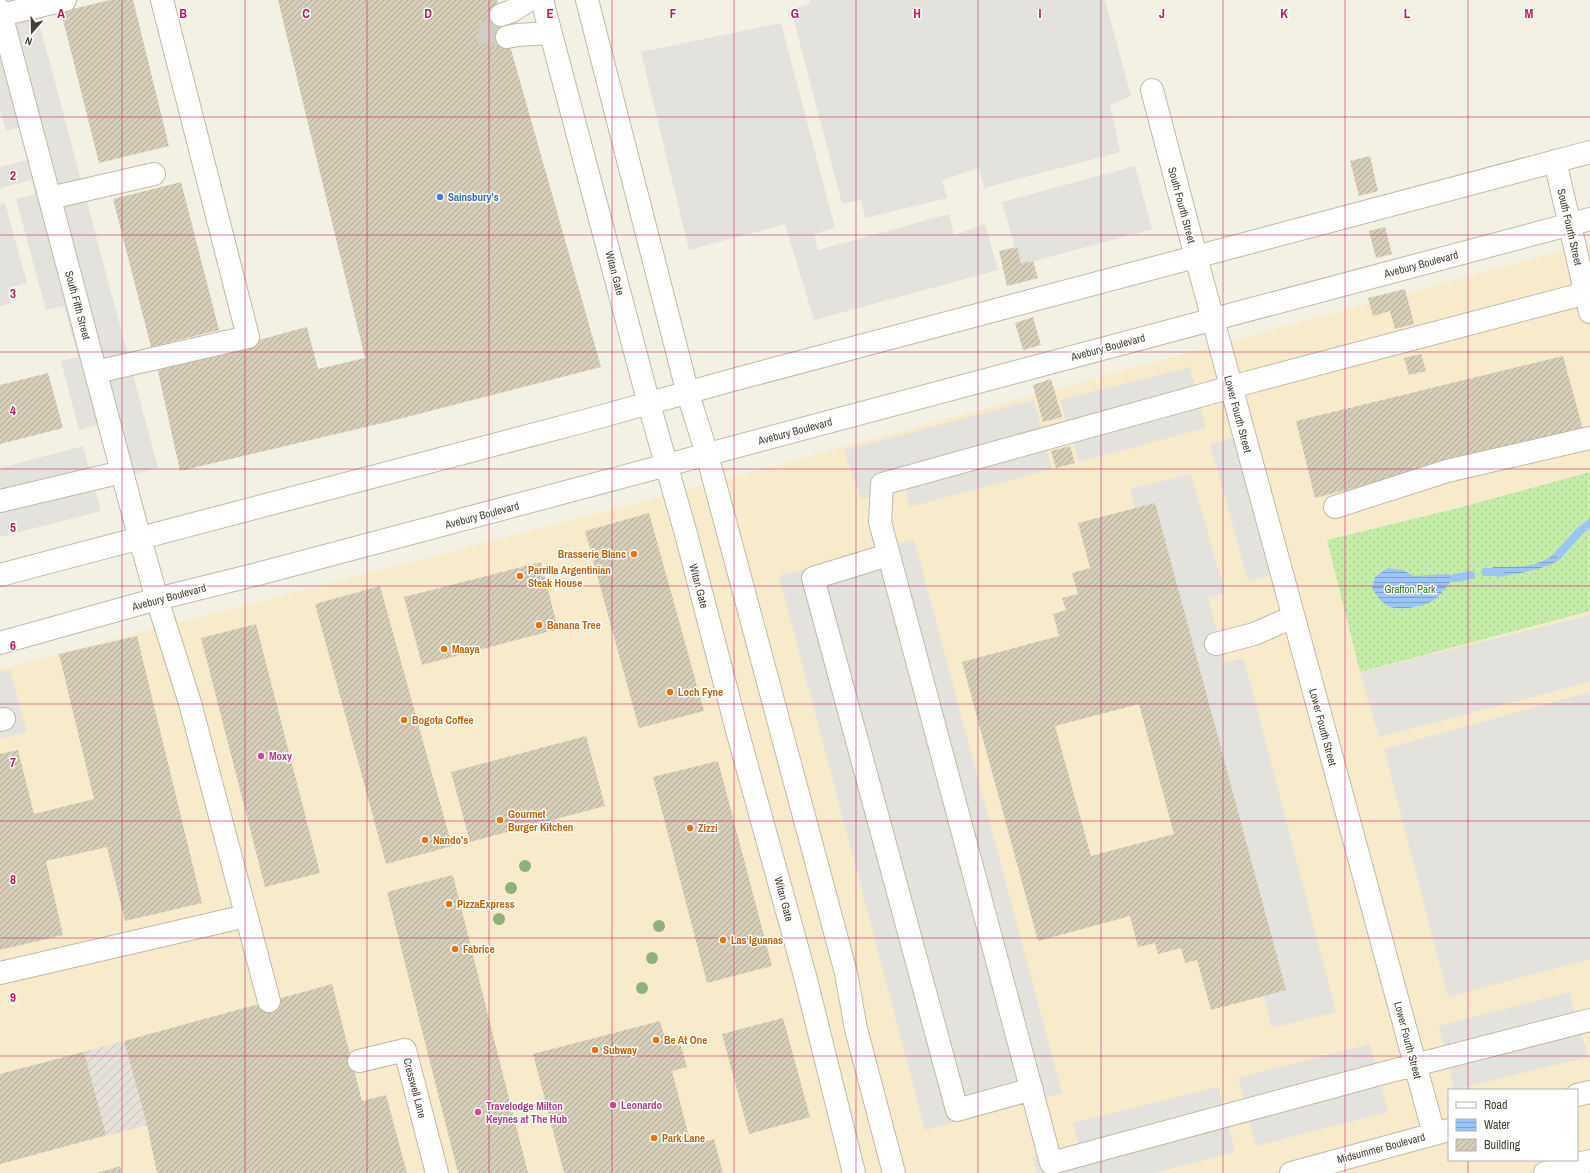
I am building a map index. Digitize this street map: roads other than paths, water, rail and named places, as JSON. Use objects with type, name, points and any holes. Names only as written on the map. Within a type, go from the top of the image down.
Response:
[{"type":"street","points":[[1,13],[65,0]]},
{"type":"street","points":[[96,372],[248,337],[162,0]]},
{"type":"street","points":[[501,15],[512,11],[529,0]]},
{"type":"street","name":"Witan Gate","points":[[542,0],[649,404],[667,465],[738,734],[805,976],[854,1173]]},
{"type":"street","points":[[587,0],[688,394],[707,454],[846,973],[856,1029],[894,1173]]},
{"type":"street","name":"South Fifth Street","points":[[1,13],[122,472],[157,599],[190,703],[268,1001]]},
{"type":"street","points":[[507,37],[550,33]]},
{"type":"street","name":"South Fourth Street","points":[[1152,90],[1213,320]]},
{"type":"street","points":[[0,575],[688,394],[729,381],[1590,152]]},
{"type":"street","name":"South Fourth Street","points":[[1556,161],[1580,222],[1588,299]]},
{"type":"street","points":[[50,198],[154,174]]},
{"type":"street","name":"Avebury Boulevard","points":[[0,643],[157,599],[254,575],[1580,222]]},
{"type":"street","points":[[1588,299],[1231,387],[882,484],[880,522],[1051,1162],[1590,1020]]},
{"type":"street","name":"Lower Fourth Street","points":[[1213,320],[1415,1065],[1441,1132]]},
{"type":"street","points":[[1335,507],[1447,471],[1590,438]]},
{"type":"street","points":[[0,501],[122,472]]},
{"type":"street","points":[[888,555],[814,578],[957,1110],[1032,1089]]},
{"type":"street","points":[[1214,637],[1254,634],[1292,611]]},
{"type":"street","points":[[0,973],[246,914]]},
{"type":"street","name":"Cresswell Lane","points":[[359,1061],[405,1050],[437,1173]]},
{"type":"street","points":[[1578,1096],[1590,1092]]},
{"type":"street","name":"Midsummer Boulevard","points":[[1291,1173],[1441,1132]]},
{"type":"street","points":[[1545,1173],[1590,1161]]},
{"type":"water","points":[[1566,546],[1561,558],[1557,562],[1550,565],[1498,577],[1490,573],[1493,567],[1519,566],[1539,563]]},
{"type":"water","points":[[1387,568],[1403,570],[1414,576],[1448,574],[1455,578],[1434,600],[1429,603],[1417,607],[1396,608],[1386,605],[1372,588],[1375,577]]},
{"type":"waterway","points":[[1559,554],[1580,531],[1590,523]]},
{"type":"waterway","points":[[1485,572],[1500,572]]},
{"type":"waterway","points":[[1455,578],[1471,575]]},
{"type":"tunnel","points":[[478,32],[507,37]]},
{"type":"place","name":"Sainsbury's","points":[[440,197]]},
{"type":"place","name":"Brasserie Blanc","points":[[634,554]]},
{"type":"place","name":"Parrilla Argentinian Steak House","points":[[520,576]]},
{"type":"place","name":"Banana Tree","points":[[539,625]]},
{"type":"place","name":"Maaya","points":[[444,649]]},
{"type":"place","name":"Loch Fyne","points":[[670,692]]},
{"type":"place","name":"Bogota Coffee","points":[[404,720]]},
{"type":"place","name":"Moxy","points":[[261,756]]},
{"type":"place","name":"Gourmet Burger Kitchen","points":[[500,820]]},
{"type":"place","name":"Zizzi","points":[[690,828]]},
{"type":"place","name":"Nando's","points":[[425,840]]},
{"type":"place","name":"PizzaExpress","points":[[449,904]]},
{"type":"place","name":"Las Iguanas","points":[[723,940]]},
{"type":"place","name":"Fabrice","points":[[455,949]]},
{"type":"place","name":"Be At One","points":[[656,1040]]},
{"type":"place","name":"Subway","points":[[595,1050]]},
{"type":"place","name":"Leonardo","points":[[613,1105]]},
{"type":"place","name":"Travelodge Milton Keynes at The Hub","points":[[478,1112]]},
{"type":"place","name":"Park Lane","points":[[654,1138]]},
{"type":"park label","name":"Grafton Park","points":[[1410,589]]}]
